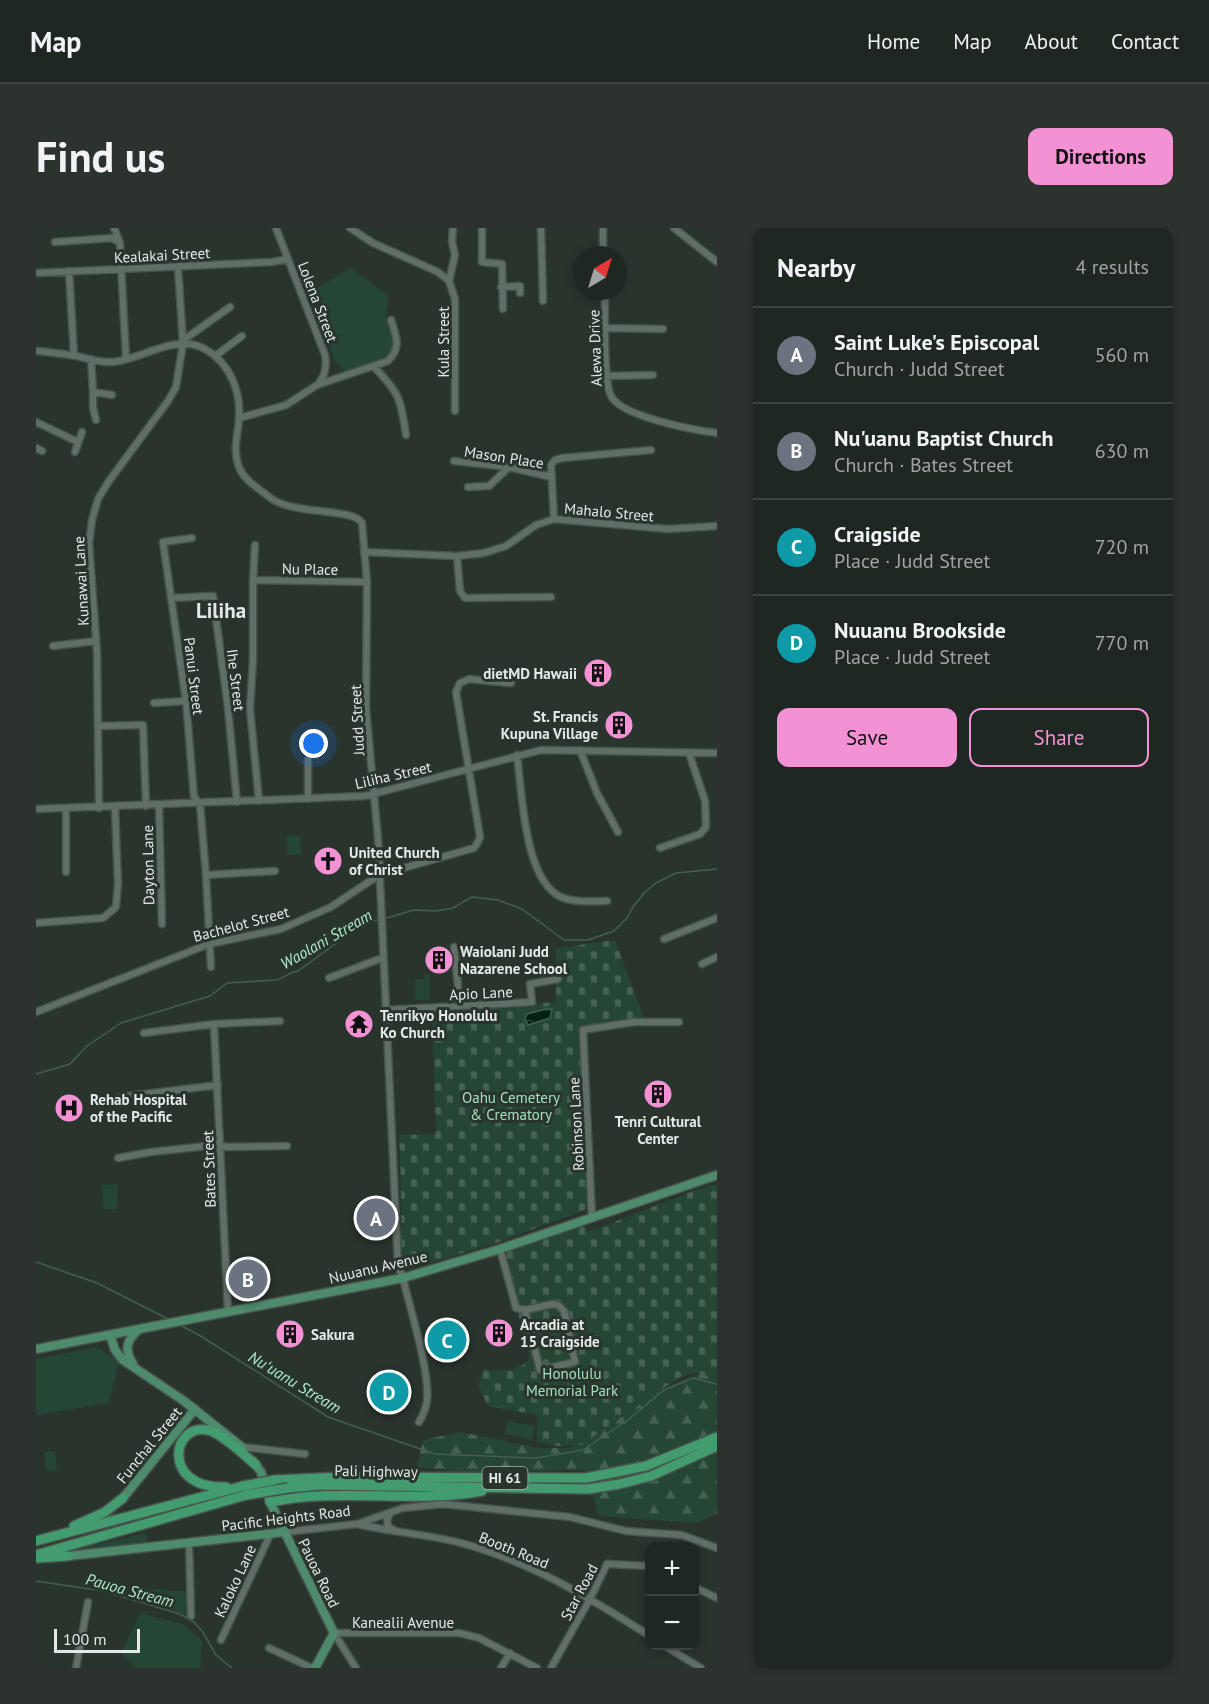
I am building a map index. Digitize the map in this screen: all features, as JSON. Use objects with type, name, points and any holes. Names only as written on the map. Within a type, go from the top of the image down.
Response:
[{"type":"highway","points":[[245,1491],[200,1485],[182,1470],[178,1451],[182,1442],[194,1432],[200,1430],[214,1432],[256,1465]]},
{"type":"highway","name":"Pali Highway","points":[[36,1541],[245,1491],[287,1484],[586,1478],[646,1466],[717,1437]]},
{"type":"highway","name":"Pali Highway","points":[[287,1484],[588,1489],[651,1476],[717,1446]]},
{"type":"highway","points":[[270,1502],[294,1496],[456,1496],[501,1487]]},
{"type":"highway","name":"Pali Highway","points":[[36,1556],[245,1491]]},
{"type":"highway","points":[[36,1536],[78,1525],[105,1512],[123,1497]]},
{"type":"highway","points":[[36,1556],[68,1556]]},
{"type":"main road","name":"Nuuanu Avenue","points":[[36,1349],[403,1278],[500,1249],[717,1175]]},
{"type":"main road","points":[[134,1367],[128,1355],[127,1345],[139,1329]]},
{"type":"main road","name":"Pauoa Road","points":[[114,1334],[116,1352],[123,1360],[195,1409],[242,1448],[256,1465],[261,1472],[270,1502],[334,1633]]},
{"type":"main road","name":"Funchal Street","points":[[123,1497],[195,1409]]},
{"type":"main road","name":"Pacific Heights Road","points":[[68,1556],[285,1532]]},
{"type":"main road","points":[[314,1668],[334,1633]]},
{"type":"street","points":[[114,228],[120,243],[126,359]]},
{"type":"street","name":"Lolena Street","points":[[276,228],[325,355],[327,367],[323,378],[317,385]]},
{"type":"street","points":[[350,228],[373,243],[438,272],[449,281],[455,255],[452,242],[453,228]]},
{"type":"street","points":[[482,228],[482,262],[502,264],[503,309]]},
{"type":"street","points":[[541,228],[543,301]]},
{"type":"street","points":[[603,228],[603,246]]},
{"type":"street","points":[[674,228],[717,262]]},
{"type":"street","points":[[55,242],[112,238],[120,243]]},
{"type":"street","name":"Kealakai Street","points":[[36,273],[272,262],[288,259]]},
{"type":"street","name":"Kunawai Lane","points":[[99,808],[96,641],[89,543],[92,520],[98,499],[176,387],[182,342],[178,267]]},
{"type":"street","points":[[69,271],[74,356]]},
{"type":"street","name":"Kula Street","points":[[449,281],[455,299],[455,411]]},
{"type":"street","points":[[501,287],[520,286],[520,293]]},
{"type":"street","name":"Alewa Drive","points":[[605,300],[607,376],[609,394],[614,401],[626,411],[679,426],[717,433]]},
{"type":"street","points":[[36,351],[112,362],[126,359],[182,342],[230,307]]},
{"type":"street","points":[[239,418],[286,405],[317,385],[388,361],[395,354],[398,342],[391,320]]},
{"type":"street","points":[[606,328],[663,329]]},
{"type":"street","points":[[182,342],[201,347],[216,356],[242,336]]},
{"type":"street","name":"Judd Street","points":[[216,356],[228,370],[235,385],[239,402],[236,457],[245,477],[272,500],[286,506],[312,512],[349,514],[358,517],[364,527],[367,582],[366,708],[379,875],[397,1257],[426,1374],[427,1398],[425,1411],[419,1422]]},
{"type":"street","points":[[91,359],[93,408],[96,420]]},
{"type":"street","points":[[373,366],[398,395],[406,435]]},
{"type":"street","points":[[607,376],[652,375]]},
{"type":"street","points":[[93,392],[112,395]]},
{"type":"street","points":[[36,422],[78,442]]},
{"type":"street","points":[[75,452],[82,432]]},
{"type":"street","points":[[554,519],[551,465],[555,460],[651,450]]},
{"type":"street","name":"Mason Place","points":[[454,461],[509,467],[551,477]]},
{"type":"street","points":[[468,487],[489,486],[509,467]]},
{"type":"street","name":"Mahalo Street","points":[[364,552],[457,556],[484,554],[506,546],[536,525],[554,519],[668,529],[717,526]]},
{"type":"street","name":"Panui Street","points":[[192,538],[163,542],[186,701],[194,797],[200,804]]},
{"type":"street","points":[[255,545],[254,660],[250,709],[259,801]]},
{"type":"street","points":[[457,556],[460,591],[465,598],[551,597]]},
{"type":"street","name":"Nu Place","points":[[253,580],[367,582]]},
{"type":"street","name":"Ihe Street","points":[[171,598],[213,596],[228,708],[237,802]]},
{"type":"street","points":[[53,646],[96,641]]},
{"type":"street","points":[[468,768],[456,692],[460,683],[469,680],[511,682]]},
{"type":"street","points":[[154,703],[186,701]]},
{"type":"street","points":[[98,726],[143,725],[146,806]]},
{"type":"street","name":"Liliha Street","points":[[36,809],[115,808],[374,794],[541,750],[717,753]]},
{"type":"street","points":[[580,750],[597,793],[618,832]]},
{"type":"street","points":[[660,848],[700,834],[706,827],[705,801],[689,753]]},
{"type":"street","points":[[517,755],[529,845],[545,883],[562,898],[607,901]]},
{"type":"street","points":[[308,760],[308,799]]},
{"type":"street","name":"Bachelot Street","points":[[36,1012],[209,944],[281,929],[331,907],[379,875],[468,851],[477,844],[480,837],[468,768]]},
{"type":"street","points":[[200,804],[211,968]]},
{"type":"street","name":"Dayton Lane","points":[[159,806],[162,924]]},
{"type":"street","points":[[66,808],[66,872]]},
{"type":"street","points":[[36,923],[103,918],[116,907],[118,884],[115,808]]},
{"type":"street","points":[[206,875],[275,871]]},
{"type":"street","points":[[664,939],[717,918]]},
{"type":"street","points":[[454,947],[460,1006]]},
{"type":"street","points":[[702,964],[717,957]]},
{"type":"street","points":[[329,978],[382,958]]},
{"type":"street","name":"Apio Lane","points":[[386,1010],[532,1002],[530,984],[558,980]]},
{"type":"street","points":[[144,1033],[214,1024],[280,1022]]},
{"type":"street","name":"Robinson Lane","points":[[592,1217],[583,1030],[634,1022],[679,1022]]},
{"type":"street","name":"Bates Street","points":[[214,1024],[228,1312]]},
{"type":"street","points":[[120,1097],[218,1085]]},
{"type":"street","points":[[118,1158],[216,1145],[287,1146]]},
{"type":"street","points":[[500,1249],[516,1308],[525,1310],[549,1304],[561,1307],[575,1362],[540,1370],[525,1310]]},
{"type":"street","points":[[242,1448],[305,1454]]},
{"type":"street","name":"Pacific Heights Road","points":[[285,1532],[357,1524],[415,1506],[443,1504],[562,1516],[619,1530],[682,1534],[717,1548]]},
{"type":"street","points":[[391,1512],[387,1519],[388,1527],[397,1531]]},
{"type":"street","name":"Booth Road","points":[[357,1524],[443,1538],[479,1548],[523,1565],[591,1599],[645,1633]]},
{"type":"street","name":"Kaloko Lane","points":[[221,1640],[271,1533]]},
{"type":"street","points":[[189,1543],[191,1616]]},
{"type":"street","name":"Star Road","points":[[551,1668],[591,1599],[608,1564],[645,1566]]},
{"type":"street","points":[[699,1589],[717,1598]]},
{"type":"street","points":[[76,1668],[88,1602]]},
{"type":"street","name":"Kanealii Avenue","points":[[334,1633],[459,1633],[479,1638],[537,1668]]},
{"type":"street","name":"Pauoa Road","points":[[334,1633],[356,1668]]},
{"type":"street","points":[[269,1648],[314,1668]]},
{"type":"street","points":[[672,1650],[701,1668]]},
{"type":"street","points":[[501,1668],[510,1653]]},
{"type":"green space","points":[[351,268],[389,296],[386,319],[396,346],[391,358],[345,371],[335,362],[310,292]]},
{"type":"green space","points":[[287,835],[300,836],[301,854],[287,855]]},
{"type":"green space","name":"Oahu Cemetery & Crematory","points":[[615,940],[645,1022],[583,1030],[588,1110],[587,1209],[496,1243],[416,1267],[402,1260],[399,1135],[436,1134],[432,1009],[556,1002],[556,948]]},
{"type":"green space","points":[[424,975],[430,975],[430,1000],[415,1000],[415,979],[424,979]]},
{"type":"green space","points":[[117,1184],[118,1209],[103,1209],[102,1185]]},
{"type":"green space","name":"Honolulu Memorial Park","points":[[717,1184],[717,1378],[696,1373],[680,1377],[581,1445],[557,1446],[537,1442],[537,1415],[488,1406],[478,1385],[484,1369],[515,1369],[530,1358],[500,1249],[584,1226],[588,1232]]},
{"type":"green space","points":[[97,1347],[119,1361],[109,1403],[36,1415],[36,1359]]},
{"type":"green space","points":[[717,1363],[717,1513],[697,1523],[599,1516],[585,1470],[463,1472],[417,1467],[423,1440],[461,1432],[539,1448],[567,1448],[580,1444],[652,1393],[711,1369]]},
{"type":"green space","points":[[508,1421],[535,1426],[532,1440],[504,1434]]},
{"type":"green space","points":[[55,1451],[57,1470],[46,1471],[44,1452]]},
{"type":"green space","points":[[146,1533],[148,1544],[68,1551]]},
{"type":"green space","points":[[138,1588],[191,1592],[191,1616],[138,1600]]},
{"type":"green space","points":[[140,1613],[183,1624],[202,1641],[201,1668],[136,1668],[121,1653]]},
{"type":"water","points":[[552,1009],[550,1018],[528,1025],[525,1019],[527,1014]]},
{"type":"waterway","name":"Waolani Stream","points":[[383,919],[414,910],[436,911],[453,908],[472,897],[498,900],[522,909],[564,940],[588,940],[614,931],[627,918],[644,893],[656,883],[676,873],[717,869]]},
{"type":"waterway","name":"Waolani Stream","points":[[36,1074],[70,1064],[87,1046],[121,1023],[210,996],[227,983],[276,980],[298,971],[364,923],[378,920]]},
{"type":"waterway","name":"Nuʻuanu Stream","points":[[36,1262],[97,1283],[168,1319]]},
{"type":"waterway","name":"Nuʻuanu Stream","points":[[180,1325],[328,1417],[435,1454],[536,1458],[583,1450],[629,1419],[664,1390],[693,1378],[717,1384]]},
{"type":"waterway","name":"Pauoa Stream","points":[[36,1581],[103,1591],[180,1614],[194,1622],[216,1655],[232,1668]]},
{"type":"place","name":"dietMD Hawaii","points":[[598,673]]},
{"type":"place","name":"St. Francis Kupuna Village","points":[[619,725]]},
{"type":"place","name":"United Church of Christ","points":[[328,861]]},
{"type":"place","name":"Waiolani Judd Nazarene School","points":[[439,960]]},
{"type":"place","name":"Tenrikyo Honolulu Ko Church","points":[[359,1024]]},
{"type":"place","name":"Tenri Cultural Center","points":[[658,1094]]},
{"type":"place","name":"Rehab Hospital of the Pacific","points":[[69,1108]]},
{"type":"place","name":"Saint Luke's Episcopal","points":[[376,1218]]},
{"type":"place","name":"Nu'uanu Baptist Church","points":[[248,1279]]},
{"type":"place","name":"Arcadia at 15 Craigside","points":[[499,1333]]},
{"type":"place","name":"Sakura","points":[[290,1334]]},
{"type":"place","name":"Craigside","points":[[447,1340]]},
{"type":"place","name":"Nuuanu Brookside","points":[[389,1392]]},
{"type":"district","name":"Liliha","points":[[221,610]]}]
